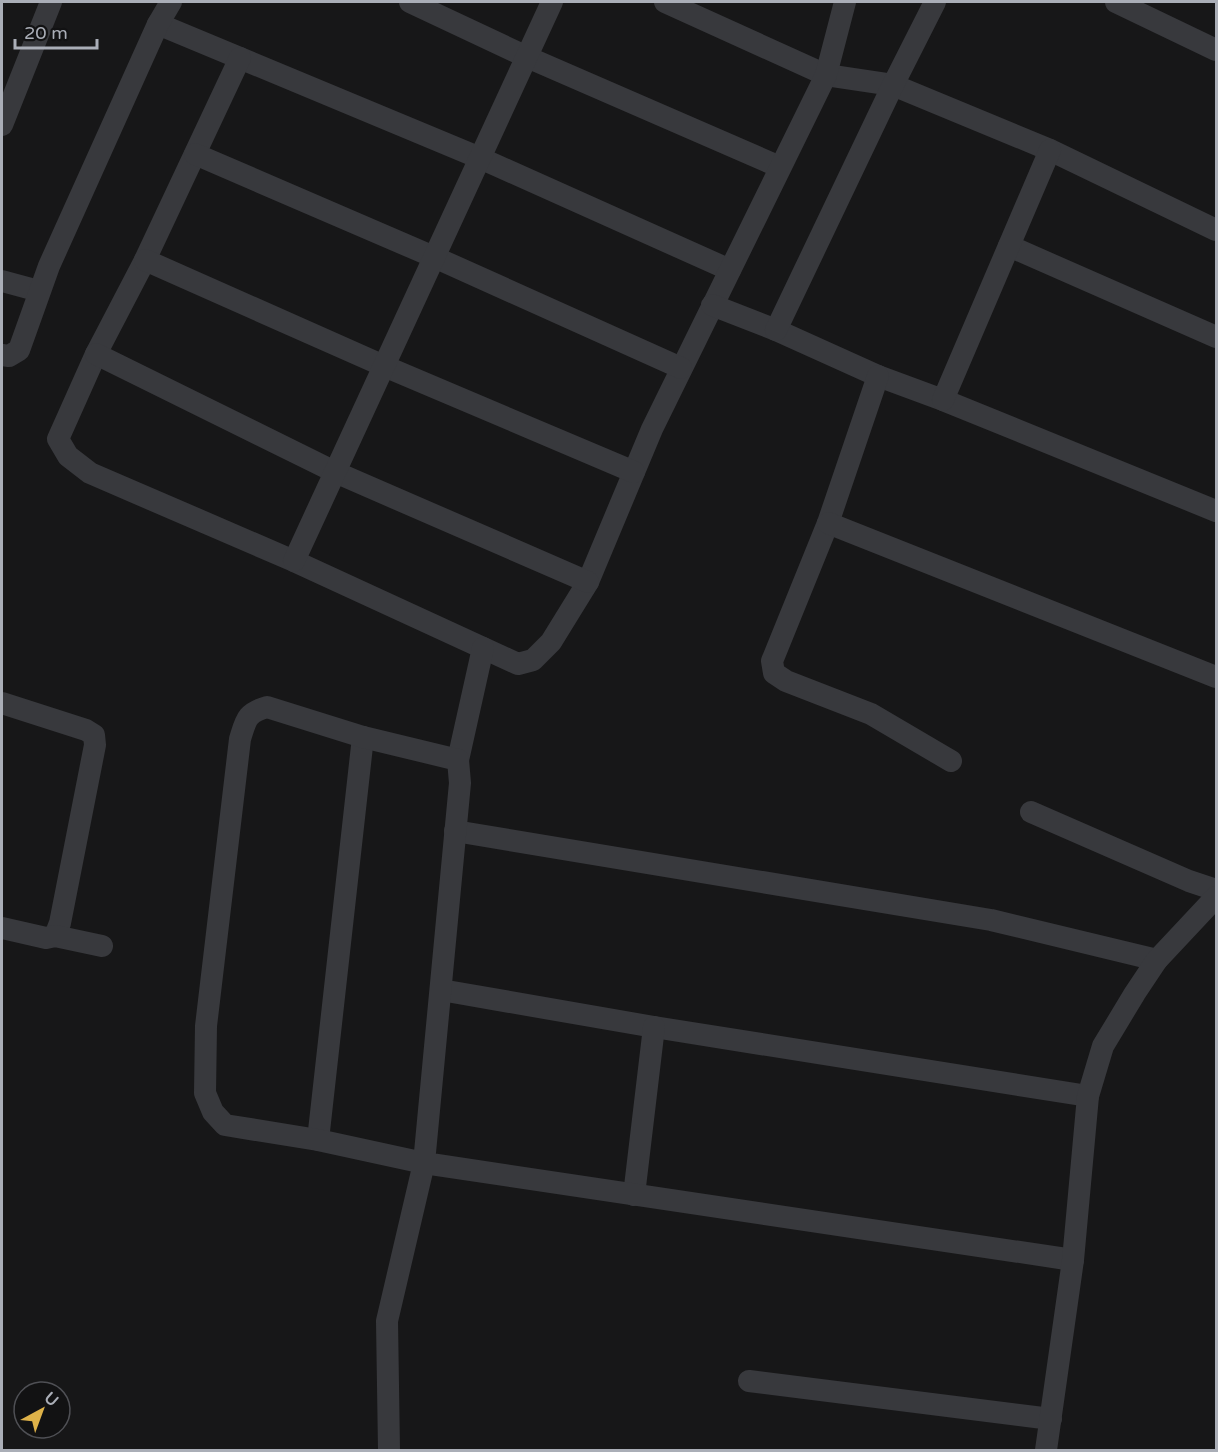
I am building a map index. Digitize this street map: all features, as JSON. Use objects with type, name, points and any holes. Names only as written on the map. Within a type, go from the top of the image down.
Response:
[{"type":"street","points":[[2,125],[51,2]]},
{"type":"street","points":[[2,355],[9,356],[19,350],[53,256],[158,24],[171,2]]},
{"type":"street","points":[[410,2],[527,57],[780,166]]},
{"type":"street","points":[[294,561],[552,2]]},
{"type":"street","points":[[665,2],[826,75],[893,85],[1050,150],[1216,230]]},
{"type":"street","points":[[240,58],[145,260],[96,354],[58,439],[69,456],[90,473],[294,561],[518,664],[532,660],[551,642],[588,582],[652,429],[826,75],[845,2]]},
{"type":"street","points":[[776,330],[935,2]]},
{"type":"street","points":[[1116,2],[1216,50]]},
{"type":"street","points":[[158,24],[480,158],[730,270]]},
{"type":"street","points":[[943,400],[1050,150]]},
{"type":"street","points":[[195,154],[435,257],[681,368]]},
{"type":"street","points":[[1009,246],[1216,337]]},
{"type":"street","points":[[145,260],[384,366],[634,472]]},
{"type":"street","points":[[2,281],[39,291]]},
{"type":"street","points":[[712,305],[776,330],[878,376],[943,400],[1216,511]]},
{"type":"street","points":[[96,354],[335,472],[588,582]]},
{"type":"street","points":[[878,376],[828,523],[772,661],[774,673],[786,681],[871,714],[951,761]]},
{"type":"street","points":[[828,523],[1216,677]]},
{"type":"street","points":[[389,1450],[387,1321],[424,1163],[460,783],[458,760],[483,648]]},
{"type":"street","points":[[2,703],[86,730],[94,735],[93,756],[60,923],[55,936]]},
{"type":"street","points":[[458,760],[363,737],[267,707],[256,710],[246,717],[240,739],[206,1026],[205,1093],[213,1112],[225,1125],[318,1140],[424,1163],[1073,1260]]},
{"type":"street","points":[[318,1140],[363,737]]},
{"type":"street","points":[[1030,812],[1189,881],[1216,890]]},
{"type":"street","points":[[455,831],[991,920],[1157,960]]},
{"type":"street","points":[[1046,1450],[1073,1260],[1088,1096],[1103,1046],[1157,960],[1212,910]]},
{"type":"street","points":[[2,928],[46,938],[55,936],[102,946]]},
{"type":"street","points":[[441,990],[654,1027],[1088,1096]]},
{"type":"street","points":[[634,1195],[654,1027]]},
{"type":"street","points":[[749,1381],[1050,1419]]}]
